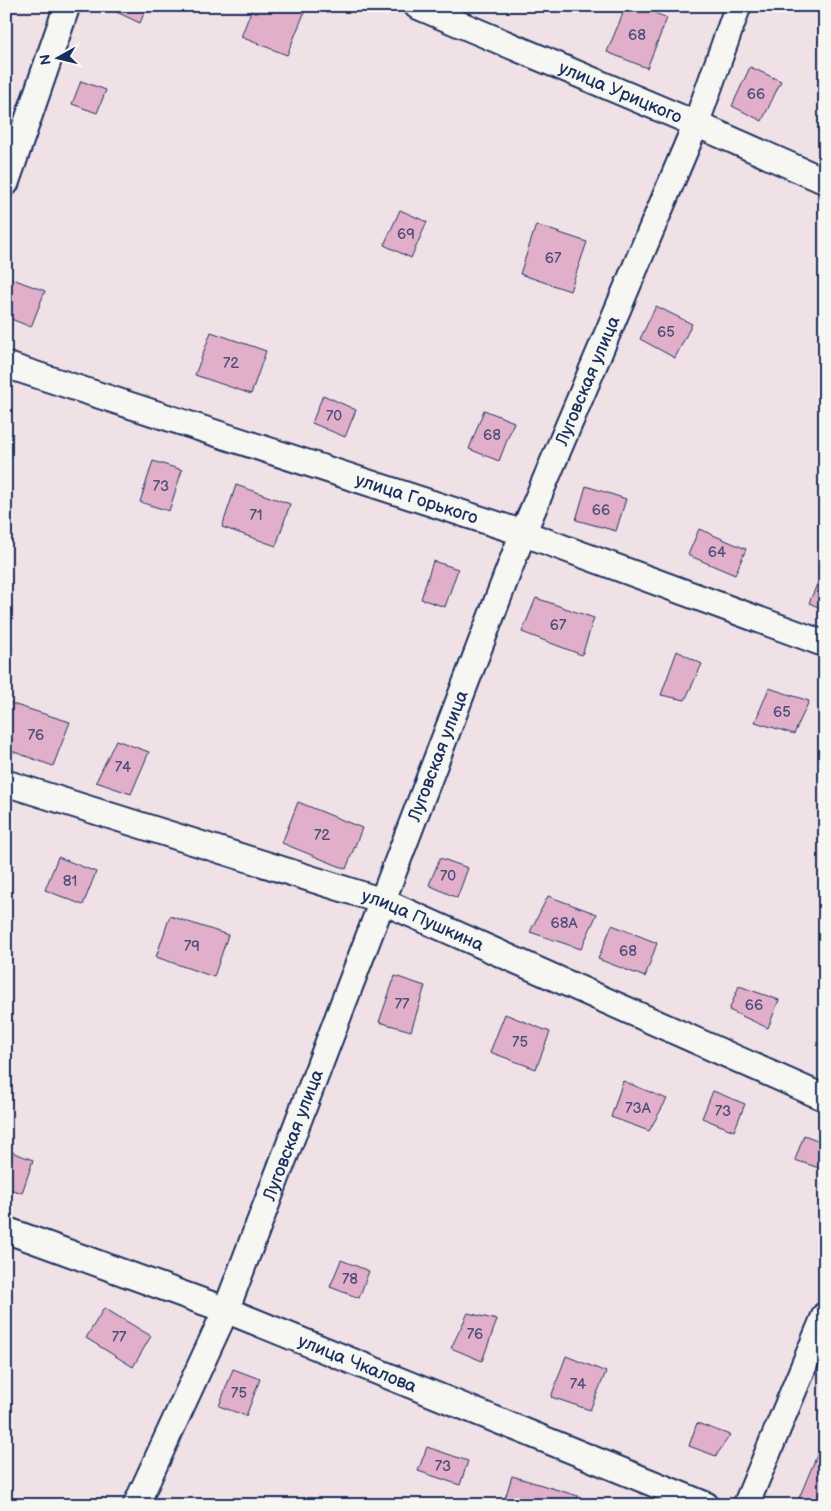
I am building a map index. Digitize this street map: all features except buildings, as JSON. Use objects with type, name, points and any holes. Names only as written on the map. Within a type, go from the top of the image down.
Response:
[{"type":"street","points":[[6,183],[67,6]]},
{"type":"street","name":"улица Урицкого","points":[[417,6],[696,124],[825,181]]},
{"type":"street","name":"Луговская улица","points":[[136,1505],[226,1310],[523,533],[696,124],[738,6]]},
{"type":"street","name":"улица Горького","points":[[6,365],[523,533],[825,644]]},
{"type":"street","name":"улица Пушкина","points":[[6,783],[382,901],[825,1098]]},
{"type":"street","name":"улица Чкалова","points":[[6,1230],[226,1310],[706,1505]]},
{"type":"street","points":[[746,1505],[825,1315]]}]
